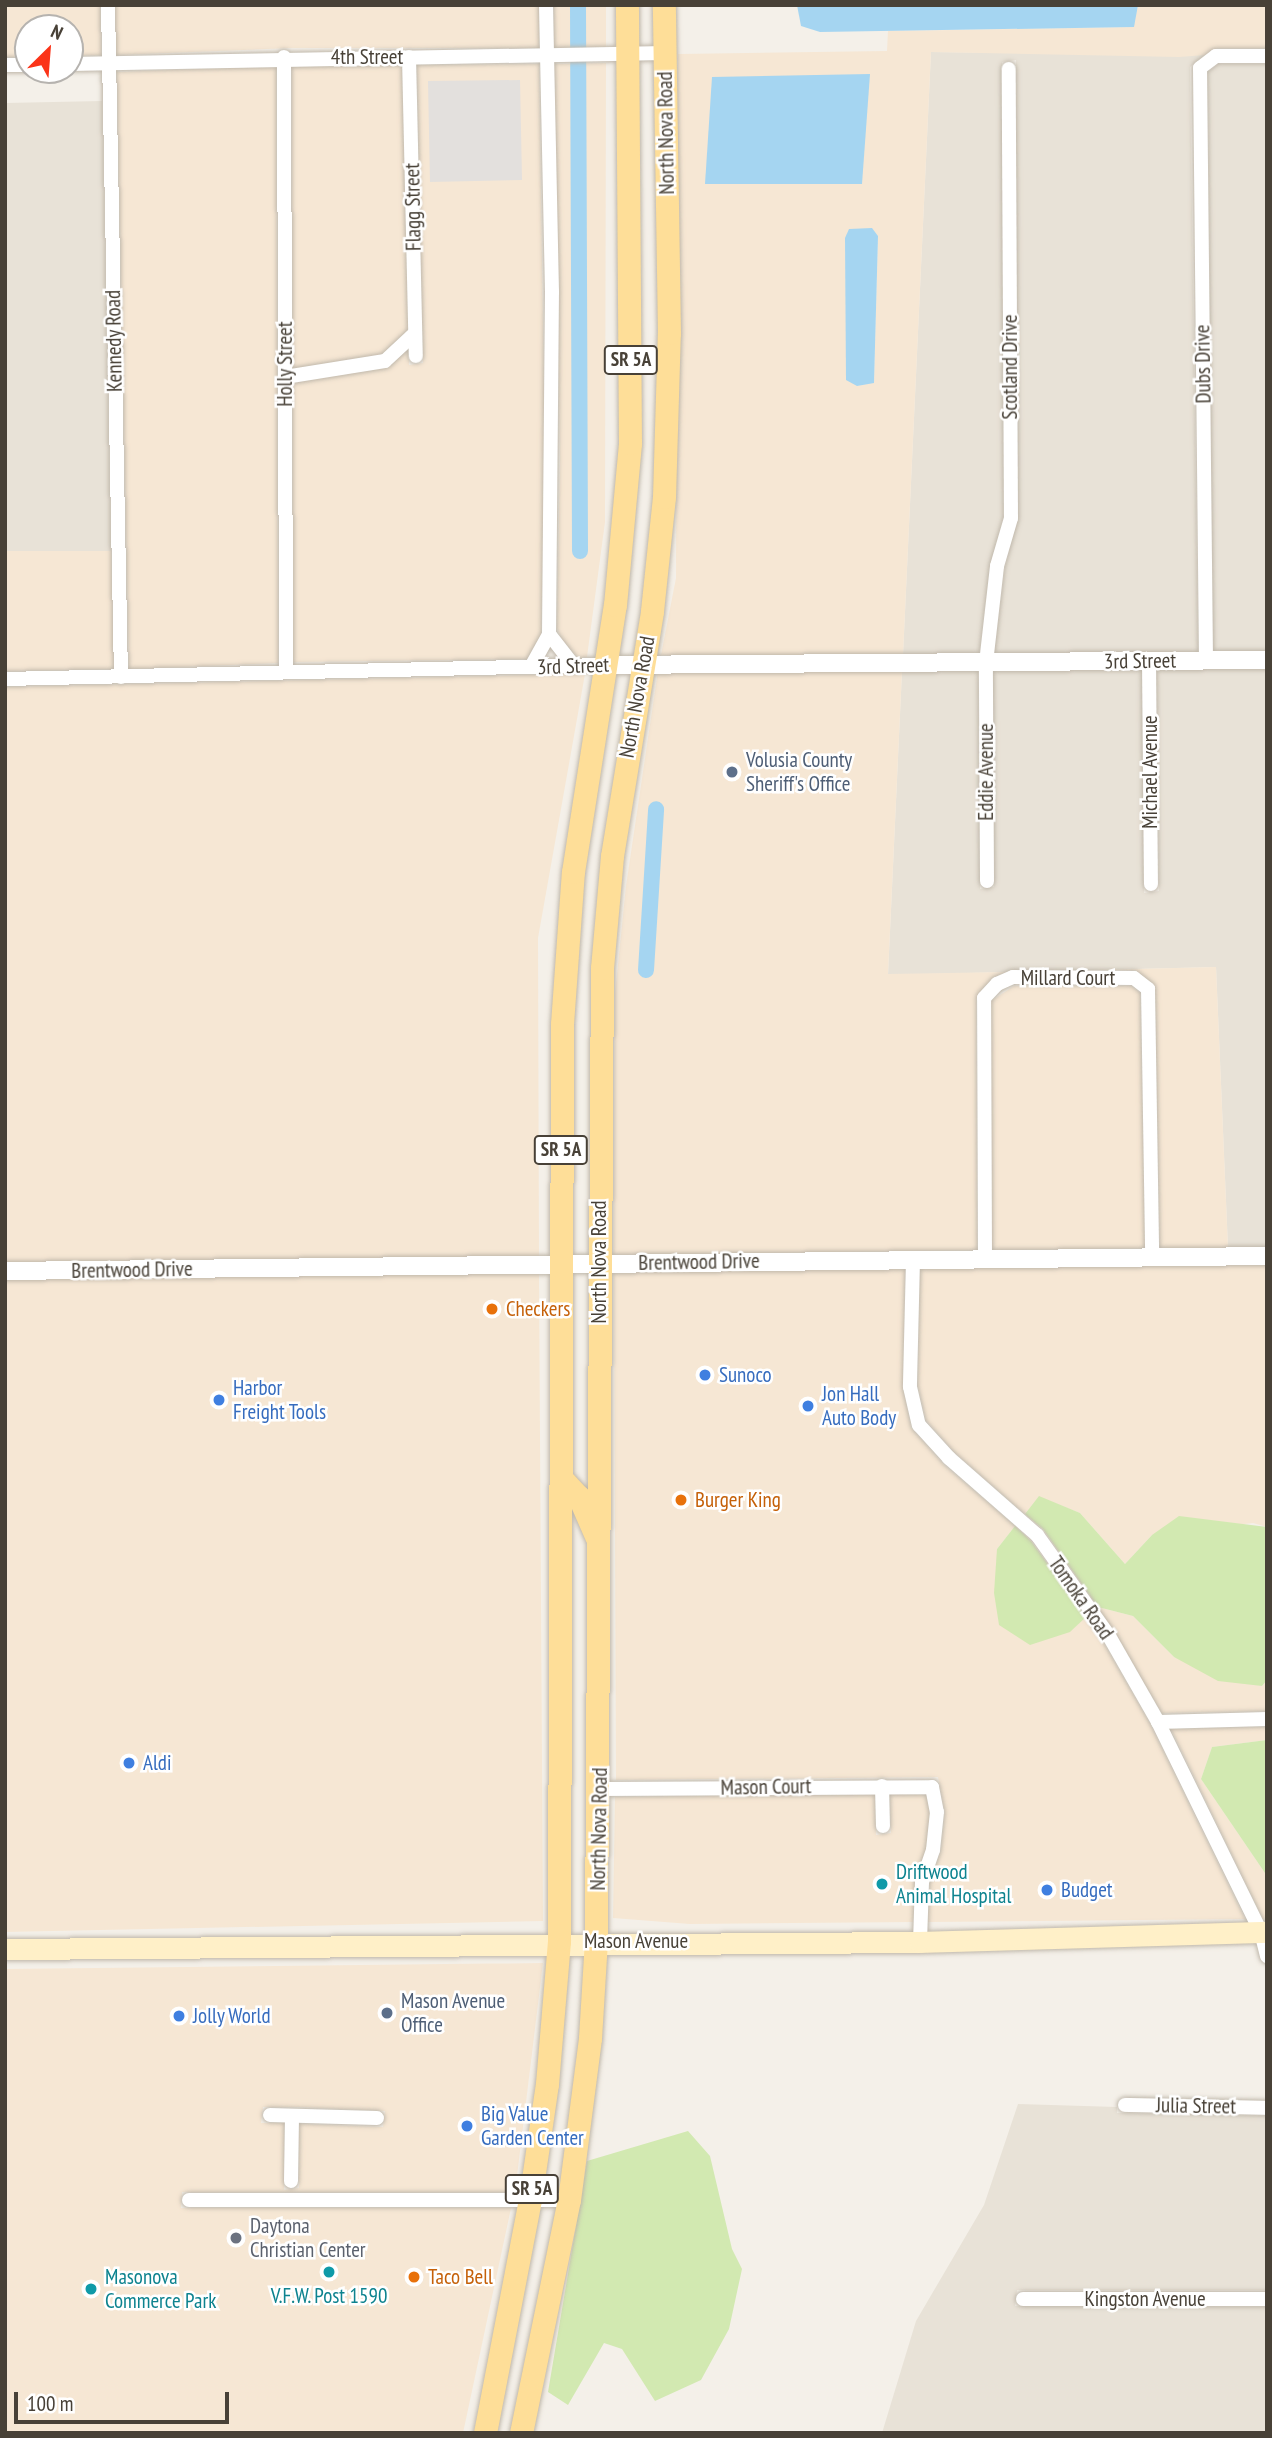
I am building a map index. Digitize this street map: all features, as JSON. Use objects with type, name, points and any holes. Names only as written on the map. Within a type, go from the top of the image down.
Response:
[{"type":"main road","name":"North Nova Road","points":[[485,2433],[530,2200],[547,2084],[559,1941],[561,1073],[569,917],[582,803],[605,665],[630,443],[618,54],[627,5]]},
{"type":"main road","name":"North Nova Road","points":[[521,2433],[569,2200],[596,1941],[600,1788],[600,1034],[606,917],[620,797],[644,663],[664,497],[668,422],[664,5]]},
{"type":"main road","points":[[562,1479],[579,1497],[600,1546]]},
{"type":"main road","name":"Mason Avenue","points":[[5,1949],[559,1941],[920,1942],[1264,1932]]},
{"type":"street","name":"Kennedy Road","points":[[108,5],[121,677]]},
{"type":"street","points":[[531,667],[550,634],[553,428],[546,5]]},
{"type":"street","name":"4th Street","points":[[84,64],[284,57],[664,53]]},
{"type":"street","name":"Dubs Drive","points":[[1206,661],[1200,68],[1216,56],[1267,56]]},
{"type":"street","name":"Holly Street","points":[[284,57],[286,671]]},
{"type":"street","name":"Flagg Street","points":[[410,57],[416,356]]},
{"type":"street","name":"Scotland Drive","points":[[986,663],[997,566],[1011,518],[1009,69]]},
{"type":"street","points":[[285,377],[385,361],[415,333]]},
{"type":"street","points":[[550,634],[574,666]]},
{"type":"street","name":"3rd Street","points":[[5,679],[644,663],[1267,660]]},
{"type":"street","name":"Michael Avenue","points":[[1149,661],[1151,884]]},
{"type":"street","name":"Eddie Avenue","points":[[986,663],[986,881]]},
{"type":"street","name":"Millard Court","points":[[985,1258],[984,998],[997,984],[1013,978],[1134,978],[1148,989],[1152,1256]]},
{"type":"street","name":"Brentwood Drive","points":[[5,1271],[1267,1256]]},
{"type":"street","name":"Tomoka Road","points":[[913,1260],[910,1387],[919,1425],[949,1458],[1037,1535],[1109,1636],[1158,1722],[1264,1932],[1267,1956]]},
{"type":"street","points":[[1158,1722],[1267,1719]]},
{"type":"street","points":[[882,1786],[883,1826]]},
{"type":"street","name":"Mason Court","points":[[600,1788],[932,1787],[937,1812],[933,1850],[922,1882],[920,1942]]},
{"type":"street","name":"Julia Street","points":[[1125,2105],[1267,2108]]},
{"type":"street","points":[[270,2115],[377,2119]]},
{"type":"street","points":[[291,2181],[292,2116]]},
{"type":"street","points":[[189,2200],[569,2200]]},
{"type":"street","name":"Kingston Avenue","points":[[1023,2299],[1267,2298]]},
{"type":"shaded area","points":[[5,5],[100,5],[101,55],[84,56],[84,14],[14,14],[14,57],[5,57]]},
{"type":"shaded area","points":[[115,5],[539,5],[539,48],[291,48],[116,55]]},
{"type":"shaded area","points":[[554,5],[606,5],[606,47],[554,48]]},
{"type":"shaded area","points":[[1138,5],[1267,5],[1267,48],[1217,48],[1205,55],[1179,57],[931,52],[903,655],[661,655],[676,578],[678,54],[887,51],[888,31],[1133,27]],"holes":[[[872,229],[878,236],[874,382],[857,386]]]},
{"type":"shaded area","points":[[931,52],[1205,55],[1190,67],[1198,653],[994,655],[1005,567],[1018,517],[1016,60],[1002,62],[1003,518],[990,566],[979,655],[903,655]]},
{"type":"shaded area","points":[[606,63],[605,522],[587,657],[578,658],[563,642],[557,628],[560,458],[554,64]]},
{"type":"shaded area","points":[[539,64],[545,460],[541,635],[528,659],[293,662],[292,65],[402,65],[409,365],[423,363],[417,65]]},
{"type":"shaded area","points":[[1218,64],[1267,64],[1267,652],[1213,653],[1208,72]]},
{"type":"shaded area","points":[[276,66],[278,663],[129,669],[117,72]]},
{"type":"shaded area","points":[[520,80],[522,180],[430,182],[428,81]]},
{"type":"shaded area","points":[[102,101],[111,551],[5,551],[5,103]]},
{"type":"shaded area","points":[[5,551],[111,551],[114,669],[5,671]]},
{"type":"shaded area","points":[[1267,668],[1267,1248],[1228,1248],[1216,967],[888,975],[902,671],[978,671],[980,889],[994,887],[993,671],[1142,669],[1144,893],[1159,891],[1157,669]]},
{"type":"shaded area","points":[[658,671],[902,671],[888,974],[1007,972],[992,978],[976,999],[977,1250],[614,1255],[615,994],[626,886]]},
{"type":"shaded area","points":[[585,674],[538,938],[539,1257],[5,1263],[5,687]]},
{"type":"shaded area","points":[[1216,967],[1228,1248],[1160,1248],[1155,988],[1135,970],[1094,970]]},
{"type":"shaded area","points":[[1014,986],[1131,986],[1140,993],[1145,1248],[992,1250],[991,1001]]},
{"type":"shaded area","points":[[1267,1265],[1267,1527],[1253,1523],[1152,1535],[1125,1564],[1080,1513],[1039,1497],[1025,1514],[954,1452],[926,1420],[918,1386],[920,1268]]},
{"type":"shaded area","points":[[905,1268],[903,1388],[911,1428],[944,1465],[1015,1526],[997,1549],[1069,1632],[1086,1617],[1150,1724],[1245,1919],[928,1922],[930,1883],[941,1850],[945,1812],[938,1777],[616,1780],[614,1272]]},
{"type":"shaded area","points":[[539,1273],[543,1921],[5,1932],[5,1279]]},
{"type":"shaded area","points":[[1098,1607],[1133,1616],[1174,1657],[1262,1686],[1267,1680],[1267,1711],[1162,1713]]},
{"type":"shaded area","points":[[1267,1727],[1267,1740],[1212,1747],[1201,1779],[1267,1876],[1267,1918],[1263,1919],[1171,1729]]},
{"type":"shaded area","points":[[890,1793],[926,1795],[930,1813],[926,1848],[915,1883],[913,1922],[690,1924],[613,1918],[615,1797],[875,1794],[876,1835],[891,1833]]},
{"type":"shaded area","points":[[543,1963],[515,2192],[182,2192],[181,2208],[511,2208],[463,2433],[5,2433],[5,1969]],"holes":[[[263,2107],[385,2111],[383,2127],[299,2124],[299,2188],[284,2190],[284,2123],[261,2123]]]},
{"type":"shaded area","points":[[1018,2104],[1117,2107],[1117,2113],[1267,2116],[1267,2290],[1017,2290],[1015,2306],[1267,2307],[1267,2433],[882,2433],[916,2321],[984,2205]]},
{"type":"green space","points":[[1039,1496],[1080,1513],[1125,1564],[1152,1535],[1179,1516],[1267,1527],[1267,1680],[1262,1686],[1218,1681],[1174,1657],[1133,1616],[1098,1607],[1043,1529],[1025,1514]]},
{"type":"green space","points":[[1015,1526],[1031,1541],[1086,1617],[1070,1632],[1030,1645],[999,1625],[994,1593],[997,1549]]},
{"type":"green space","points":[[1267,1740],[1267,1876],[1201,1779],[1212,1747]]},
{"type":"green space","points":[[688,2131],[710,2156],[732,2249],[742,2269],[729,2329],[701,2380],[655,2401],[622,2349],[604,2343],[568,2405],[548,2392],[587,2161]]},
{"type":"water","points":[[797,5],[1138,5],[1134,27],[820,32],[801,26]]},
{"type":"water","points":[[870,74],[862,184],[705,184],[712,77]]},
{"type":"water","points":[[872,228],[878,236],[874,383],[857,386],[846,380],[845,238],[849,229]]},
{"type":"waterway","points":[[578,5],[580,551]]},
{"type":"waterway","points":[[646,970],[656,809]]},
{"type":"place","name":"Volusia County Sheriff's Office","points":[[732,772]]},
{"type":"place","name":"Checkers","points":[[492,1309]]},
{"type":"place","name":"Sunoco","points":[[705,1375]]},
{"type":"place","name":"Harbor Freight Tools","points":[[219,1400]]},
{"type":"place","name":"Jon Hall Auto Body","points":[[808,1406]]},
{"type":"place","name":"Burger King","points":[[681,1500]]},
{"type":"place","name":"Aldi","points":[[129,1763]]},
{"type":"place","name":"Driftwood Animal Hospital","points":[[882,1884]]},
{"type":"place","name":"Budget","points":[[1047,1890]]},
{"type":"place","name":"Mason Avenue Office","points":[[387,2013]]},
{"type":"place","name":"Jolly World","points":[[179,2016]]},
{"type":"place","name":"Big Value Garden Center","points":[[467,2126]]},
{"type":"place","name":"Daytona Christian Center","points":[[236,2238]]},
{"type":"place","name":"V.F.W. Post 1590","points":[[329,2272]]},
{"type":"place","name":"Taco Bell","points":[[414,2277]]},
{"type":"place","name":"Masonova Commerce Park","points":[[91,2289]]}]
